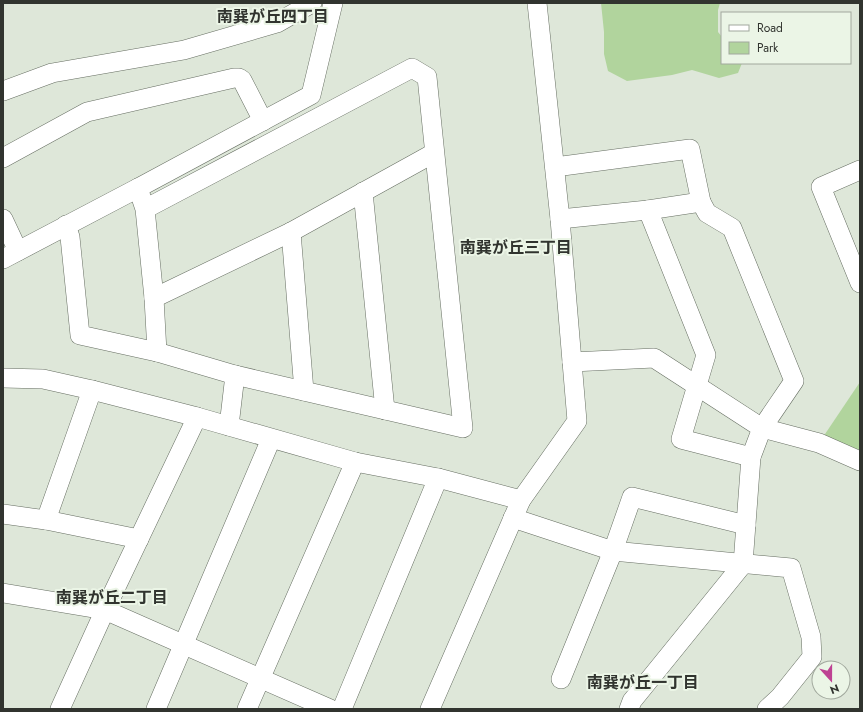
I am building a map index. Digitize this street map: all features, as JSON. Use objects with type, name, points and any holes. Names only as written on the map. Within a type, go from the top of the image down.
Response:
[{"type":"street","points":[[3,91],[52,73],[122,62],[191,48],[277,23],[312,3]]},
{"type":"street","points":[[3,219],[11,254],[312,96],[333,3]]},
{"type":"street","points":[[430,709],[521,500],[577,421],[560,219],[537,3]]},
{"type":"street","points":[[66,225],[70,237],[80,335],[157,352],[235,374],[463,428],[427,77],[412,68],[145,209]]},
{"type":"street","points":[[3,158],[87,112],[234,78],[239,78],[242,80],[263,122]]},
{"type":"street","points":[[554,167],[690,149],[701,202],[707,213],[732,228],[794,381],[762,428],[751,457],[743,564],[632,701],[629,709]]},
{"type":"street","points":[[154,298],[291,232],[434,153]]},
{"type":"street","points":[[860,170],[821,187],[860,283]]},
{"type":"street","points":[[138,188],[145,209],[154,298],[157,352]]},
{"type":"street","points":[[363,192],[385,410]]},
{"type":"street","points":[[560,219],[648,210],[701,202]]},
{"type":"street","points":[[648,210],[706,354],[681,439],[751,457]]},
{"type":"street","points":[[291,232],[304,391]]},
{"type":"street","points":[[572,362],[654,358],[698,385],[762,428],[819,442],[860,461]]},
{"type":"street","points":[[229,426],[235,374]]},
{"type":"street","points":[[3,378],[43,379],[92,390],[197,417],[355,462],[438,478],[521,500]]},
{"type":"street","points":[[46,520],[92,390]]},
{"type":"street","points":[[60,709],[105,610],[197,417]]},
{"type":"street","points":[[156,709],[271,439]]},
{"type":"street","points":[[247,709],[355,462]]},
{"type":"street","points":[[342,709],[438,478]]},
{"type":"street","points":[[561,679],[613,551],[632,497],[746,525]]},
{"type":"street","points":[[3,514],[46,520],[139,539]]},
{"type":"street","points":[[513,518],[613,551],[791,568],[811,637],[812,657],[780,697],[767,709]]},
{"type":"street","points":[[3,593],[105,610],[330,709]]},
{"type":"green space","points":[[601,3],[720,3],[718,10],[718,32],[721,36],[721,64],[742,64],[738,73],[719,78],[692,70],[672,75],[627,81],[608,71],[604,54],[604,32]]},
{"type":"green space","points":[[860,382],[860,461],[819,443]]},
{"type":"district","name":"南巽が丘四丁目","points":[[273,16]]},
{"type":"district","name":"南巽が丘三丁目","points":[[516,247]]},
{"type":"district","name":"南巽が丘二丁目","points":[[112,597]]},
{"type":"district","name":"南巽が丘一丁目","points":[[643,682]]}]
